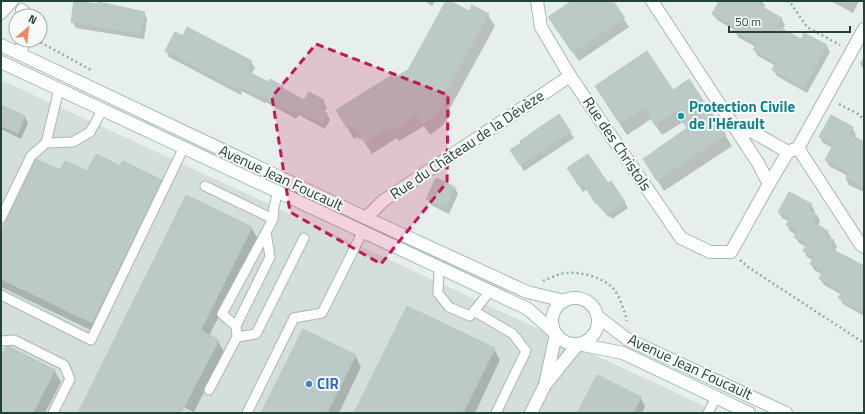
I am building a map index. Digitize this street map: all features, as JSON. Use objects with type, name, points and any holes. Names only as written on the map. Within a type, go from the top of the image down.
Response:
[{"type":"main road","points":[[1,13],[12,1]]},
{"type":"main road","name":"Rue des Christols","points":[[537,1],[541,27],[570,76],[681,238],[710,252],[731,252]]},
{"type":"main road","points":[[652,1],[758,163],[769,184]]},
{"type":"main road","points":[[731,252],[769,184],[793,150],[826,97],[864,29]]},
{"type":"main road","name":"Avenue Jean Foucault","points":[[1,45],[366,218],[528,292],[565,301]]},
{"type":"main road","points":[[21,54],[22,48]]},
{"type":"main road","name":"Avenue Jean Foucault","points":[[1,62],[528,309],[556,334]]},
{"type":"main road","name":"Rue du Château de la Dévèze","points":[[366,218],[383,201],[570,76]]},
{"type":"main road","points":[[737,131],[753,132],[793,150],[861,245],[864,247]]},
{"type":"main road","points":[[545,385],[556,334],[552,322],[553,316],[559,305],[574,298],[584,301],[592,307],[597,316],[598,322],[594,334],[584,342],[578,344],[566,342],[556,334]]},
{"type":"main road","name":"Avenue Jean Foucault","points":[[597,316],[627,339],[786,413]]},
{"type":"main road","points":[[531,413],[545,385],[578,344]]},
{"type":"main road","name":"Avenue Jean Foucault","points":[[578,344],[623,353],[749,413]]},
{"type":"lane","points":[[1,218],[31,156],[46,143],[59,89]]},
{"type":"lane","points":[[46,143],[73,142],[90,132],[103,109]]},
{"type":"lane","points":[[1,295],[91,340],[184,147]]},
{"type":"lane","points":[[204,186],[273,219]]},
{"type":"lane","points":[[236,326],[222,314],[273,219],[278,191]]},
{"type":"lane","points":[[247,413],[294,318],[322,313],[363,231]]},
{"type":"lane","points":[[209,390],[237,337],[236,326],[270,257],[266,232]]},
{"type":"lane","points":[[237,337],[256,334],[304,238]]},
{"type":"lane","points":[[439,267],[438,293],[449,307],[470,316],[490,291]]},
{"type":"lane","points":[[474,311],[513,334],[526,351],[496,413]]},
{"type":"lane","points":[[1,341],[14,340],[64,365],[70,379],[53,413]]},
{"type":"lane","points":[[708,413],[716,397]]},
{"type":"path","points":[[787,1],[790,2],[807,27],[851,51]]},
{"type":"path","points":[[826,97],[860,115],[864,121]]},
{"type":"path","points":[[731,252],[748,267],[864,343]]},
{"type":"highlighted area","points":[[316,44],[448,95],[447,182],[381,264],[290,212],[272,97]]},
{"type":"shaded area","points":[[1,80],[664,387],[717,413],[1,413]]},
{"type":"building","points":[[74,1],[98,4],[98,2],[145,12],[141,34],[71,22]]},
{"type":"building","points":[[446,1],[450,1],[469,11],[472,5],[489,14],[442,99],[445,101],[441,109],[436,115],[422,124],[417,115],[392,131],[390,128],[365,143],[355,128],[353,129],[351,126],[347,128],[336,110],[392,75],[394,78],[408,70]]},
{"type":"building","points":[[572,1],[613,1],[625,18],[573,53],[548,17]]},
{"type":"building","points":[[719,1],[761,1],[759,5],[782,18],[777,26],[801,39],[804,33],[827,45],[804,88],[772,70],[776,63],[753,50],[756,44],[733,31],[735,27],[712,14]]},
{"type":"building","points":[[187,27],[252,61],[247,71],[268,82],[270,79],[283,86],[282,88],[304,100],[309,92],[324,100],[320,109],[327,113],[322,123],[295,109],[293,113],[262,96],[261,98],[239,86],[237,89],[165,51],[175,32],[183,36]]},
{"type":"building","name":"Protection Civile de l'Hérault","points":[[647,51],[673,90],[689,79],[726,135],[657,181],[643,159],[687,128],[676,111],[655,125],[644,108],[620,124],[595,86]]},
{"type":"building","points":[[1,105],[25,116],[18,133],[1,126]]},
{"type":"building","points":[[559,114],[571,132],[520,165],[510,150],[521,143],[520,141]]},
{"type":"building","points":[[831,115],[853,127],[849,134],[864,142],[864,187],[846,177],[848,172],[825,160],[833,145],[819,137]]},
{"type":"building","points":[[96,154],[120,166],[123,161],[162,180],[92,323],[1,279],[1,231],[36,159],[60,170],[65,161],[87,171]]},
{"type":"building","points":[[588,154],[608,183],[611,181],[625,202],[608,214],[606,210],[604,212],[598,203],[596,204],[583,184],[579,186],[567,168]]},
{"type":"building","points":[[436,178],[455,187],[446,208],[426,199]]},
{"type":"building","points":[[789,192],[812,204],[809,210],[817,215],[813,222],[828,231],[825,236],[834,240],[830,248],[864,266],[864,313],[838,298],[842,292],[819,279],[823,271],[810,264],[813,257],[803,251],[807,244],[794,237],[797,231],[786,225],[790,218],[778,212]]},
{"type":"building","points":[[186,195],[252,227],[201,330],[219,340],[181,413],[78,413]]},
{"type":"building","points":[[407,306],[495,348],[463,413],[354,413]]},
{"type":"building","name":"CIR","points":[[303,329],[356,355],[327,413],[261,413]]},
{"type":"building","points":[[8,346],[55,370],[33,413],[1,413],[1,357]]},
{"type":"building","points":[[597,375],[641,397],[633,413],[577,413]]},
{"type":"place","name":"Protection Civile de l'Hérault","points":[[681,116]]},
{"type":"place","name":"CIR","points":[[309,384]]}]
